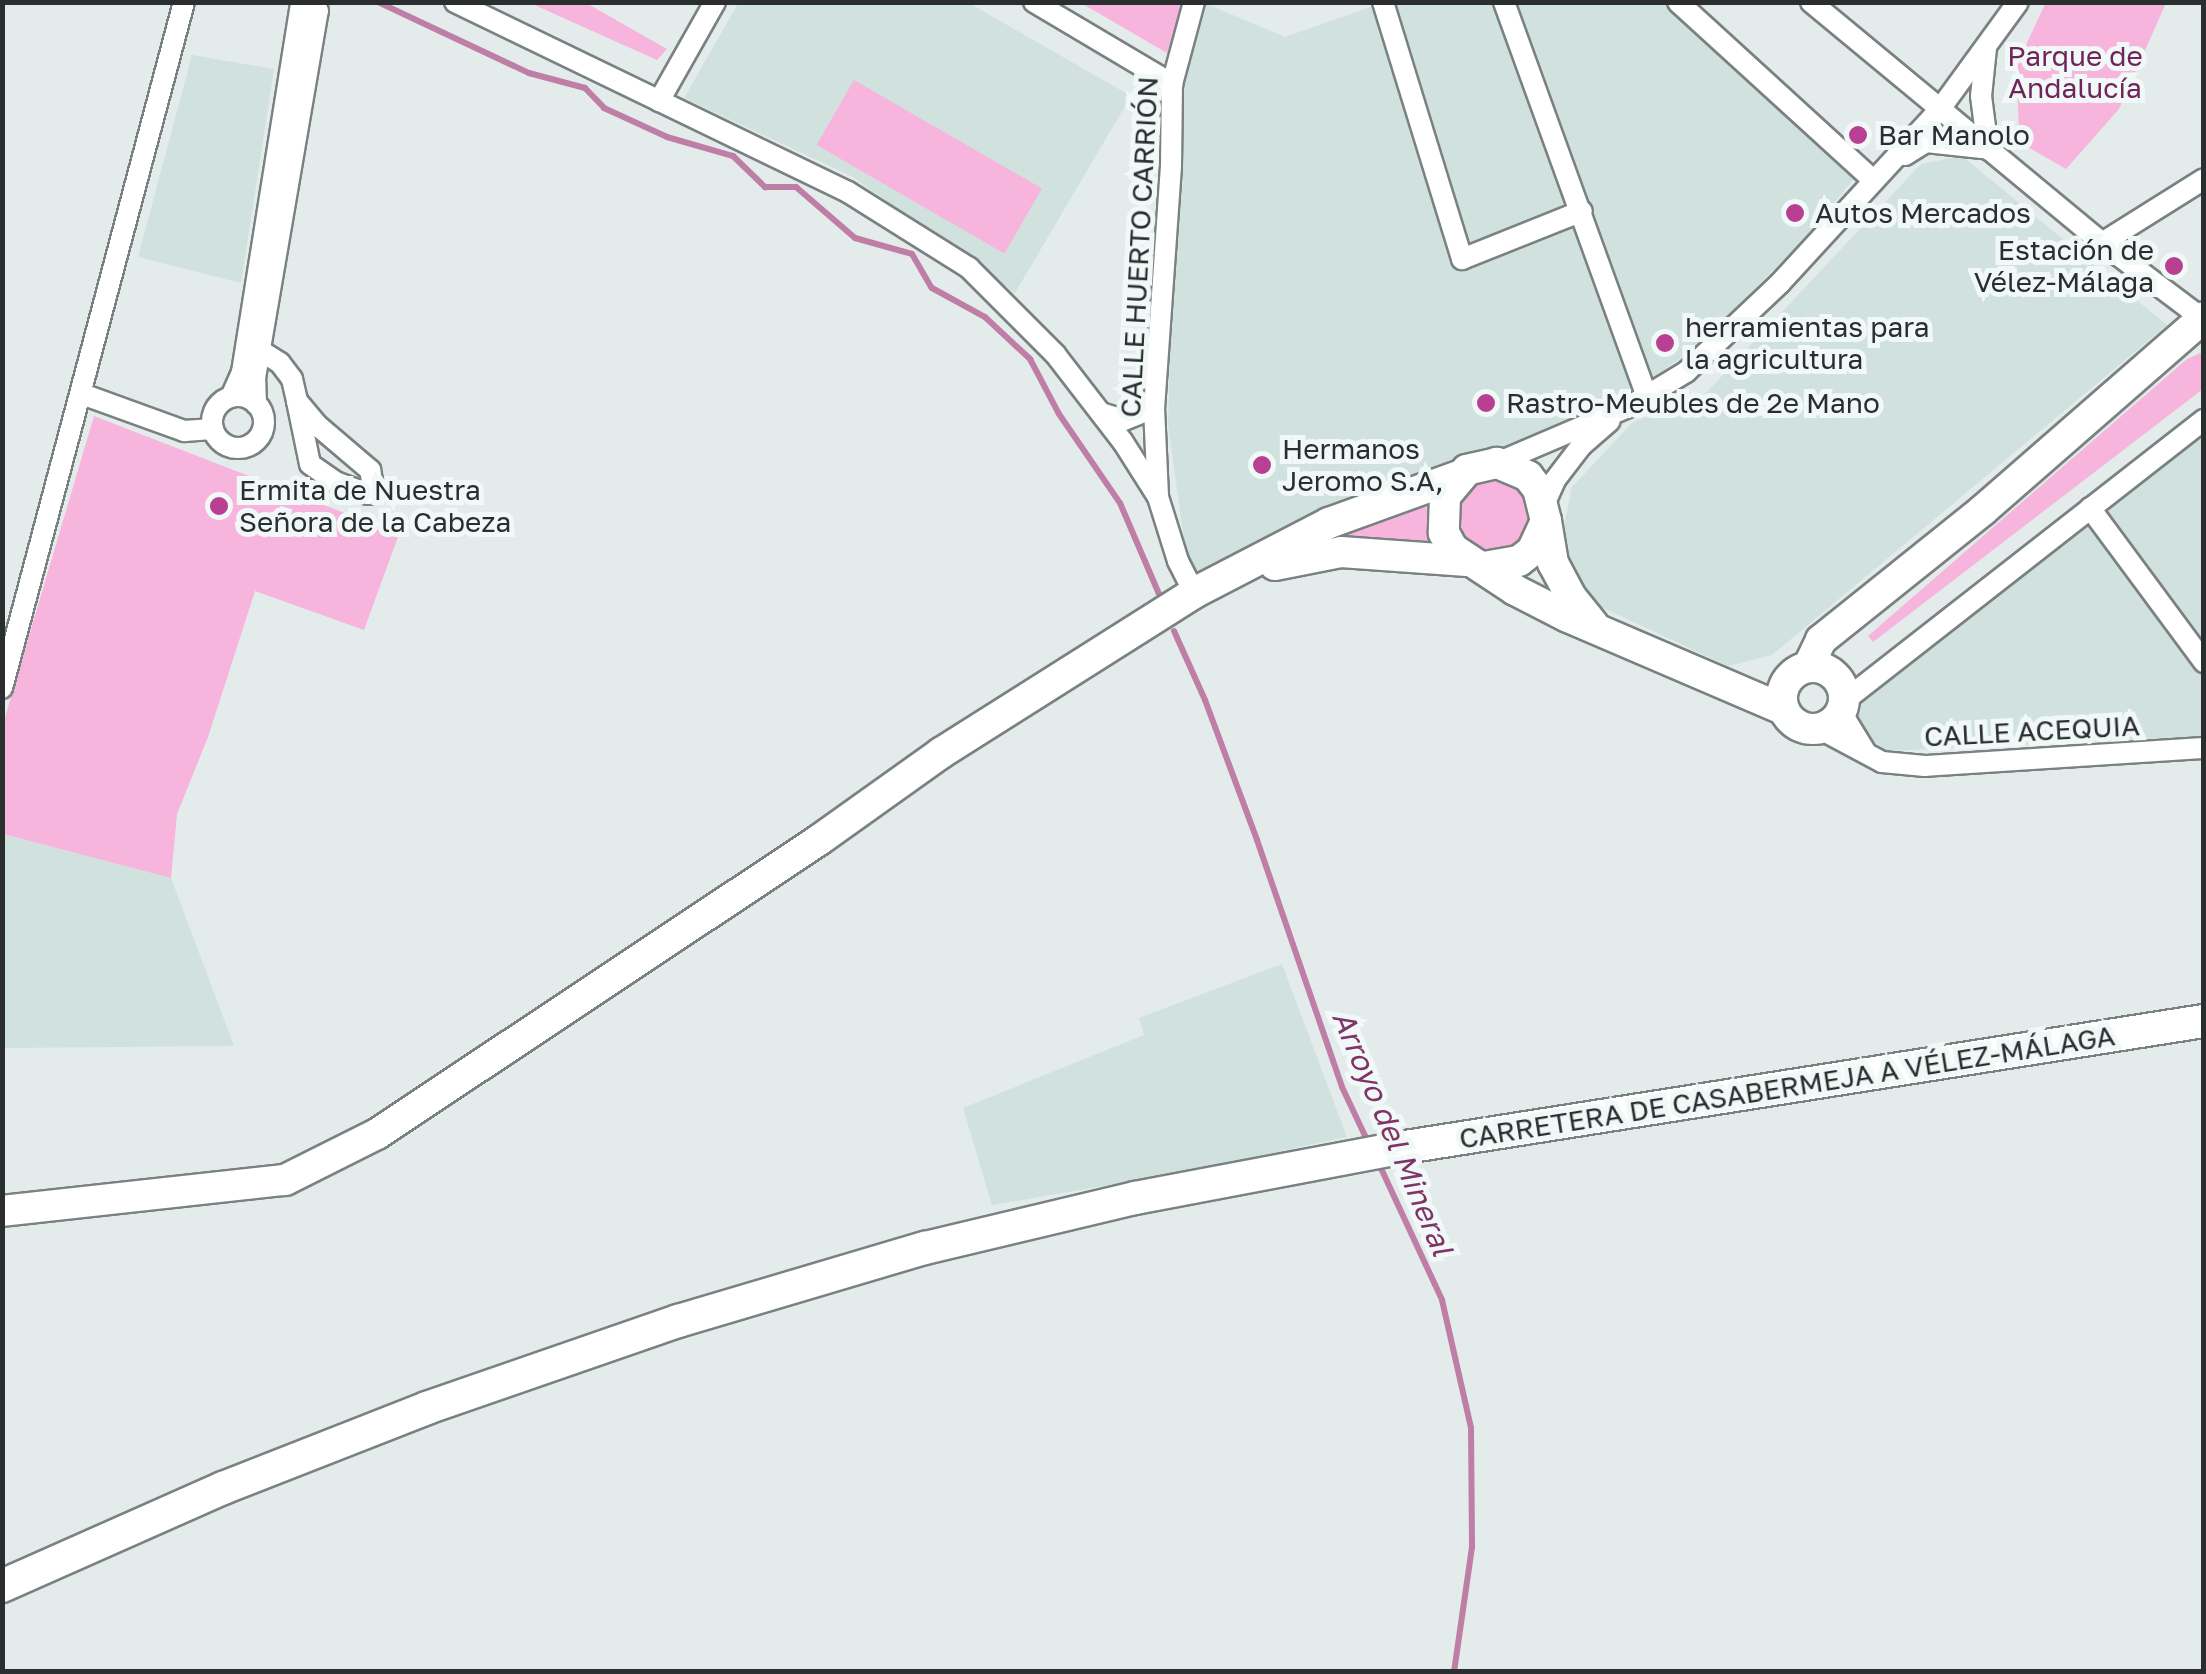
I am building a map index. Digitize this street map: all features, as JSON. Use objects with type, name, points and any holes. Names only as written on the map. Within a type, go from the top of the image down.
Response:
[{"type":"main road","name":"CARRETERA DE CASABERMEJA A VÉLEZ-MÁLAGA","points":[[2,1586],[222,1488],[427,1408],[678,1321],[944,1244],[1135,1198],[1398,1148],[2204,1021]]},
{"type":"street","points":[[2,688],[184,2]]},
{"type":"street","points":[[455,2],[848,192],[969,268],[1055,354],[1100,413],[1158,497],[1178,560],[1194,593]]},
{"type":"street","points":[[659,101],[716,2]]},
{"type":"street","points":[[1034,2],[1172,84]]},
{"type":"street","name":"CALLE HUERTO CARRIÓN","points":[[1158,497],[1154,408],[1171,166],[1172,84],[1194,2]]},
{"type":"street","points":[[1382,2],[1462,259],[1582,211]]},
{"type":"street","points":[[1504,2],[1582,211],[1638,402]]},
{"type":"street","points":[[1678,2],[1874,181]]},
{"type":"street","points":[[1811,2],[2102,243],[2203,319],[1879,595],[1842,647],[1817,697]]},
{"type":"street","points":[[1224,578],[1341,552],[1476,564],[1519,561],[1532,551],[1554,480],[1582,446],[1638,402],[1686,372],[1780,284],[1940,109],[2018,2]]},
{"type":"street","points":[[307,5],[254,392],[264,420],[254,442],[230,447],[213,429],[214,413],[231,397],[242,372],[307,5]]},
{"type":"street","points":[[1987,44],[1981,96],[1988,150]]},
{"type":"street","points":[[1889,165],[1926,142],[1964,142],[1988,150]]},
{"type":"street","points":[[2102,243],[2204,180]]},
{"type":"street","points":[[261,352],[280,363],[292,379],[310,464],[337,483],[368,494],[374,490],[370,470],[316,425],[297,402]]},
{"type":"street","points":[[82,394],[184,431],[213,429]]},
{"type":"street","points":[[231,397],[256,404]]},
{"type":"street","points":[[2,1212],[285,1180],[377,1134],[819,840],[941,753],[1194,593],[1329,524],[1482,464],[1497,463],[1638,402]]},
{"type":"street","points":[[1100,413],[1124,420],[1154,408]]},
{"type":"street","points":[[1458,476],[1445,496],[1441,514],[1453,549],[1514,590],[1717,683],[1817,697],[2090,508],[2204,420]]},
{"type":"street","points":[[1497,463],[1528,476],[1545,513],[1553,563],[1571,597],[1595,626]]},
{"type":"street","points":[[2090,508],[2204,662]]},
{"type":"street","name":"CALLE ACEQUIA","points":[[1817,697],[1866,753],[1882,762],[1926,766],[2204,748]]},
{"type":"shaded area","points":[[739,2],[969,3],[1131,96],[1015,293],[853,177],[684,98]]},
{"type":"shaded area","points":[[1202,2],[1285,37],[1382,3],[1673,3],[1859,172],[1810,233],[1697,347],[1618,401],[1201,573],[1189,565],[1168,425],[1177,84]]},
{"type":"shaded area","points":[[192,55],[274,69],[241,283],[138,257]]},
{"type":"shaded area","points":[[1962,156],[2167,325],[1772,655],[1728,666],[1595,604],[1572,566],[1564,526],[1572,487],[1633,422],[1704,395],[1921,164]]},
{"type":"shaded area","points":[[2203,435],[2203,736],[1888,751],[1859,732],[1856,700]]},
{"type":"shaded area","points":[[2,834],[171,878],[234,1046],[3,1048]]},
{"type":"shaded area","points":[[1282,964],[1347,1137],[1173,1174],[992,1205],[963,1108],[1144,1035],[1139,1018]]},
{"type":"green space","name":"Parque de Andalucía","points":[[2046,2],[2166,3],[2119,109],[2066,169],[2019,142],[2017,64]]},
{"type":"green space","points":[[530,3],[586,3],[667,49],[657,60]]},
{"type":"green space","points":[[1081,3],[1182,3],[1167,53]]},
{"type":"green space","points":[[854,80],[1042,188],[1004,253],[816,145]]},
{"type":"green space","points":[[2203,352],[2203,389],[1873,642],[1868,636],[2187,359]]},
{"type":"green space","points":[[94,416],[399,534],[364,630],[255,591],[208,737],[177,814],[171,878],[3,834],[3,724]]},
{"type":"green space","points":[[1494,479],[1520,490],[1531,516],[1520,542],[1494,553],[1468,542],[1457,516],[1468,490]]},
{"type":"green space","points":[[1426,501],[1430,546],[1388,540],[1332,540],[1330,535]]},
{"type":"waterway","name":"Arroyo del Mineral","points":[[378,2],[529,73],[585,88],[604,108],[667,137],[733,156],[765,187],[796,187],[855,238],[912,254],[932,288],[985,317],[1030,359],[1059,414],[1120,503],[1159,594]]},
{"type":"waterway","name":"Arroyo del Mineral","points":[[1174,631],[1205,700],[1257,840],[1342,1087],[1369,1144]]},
{"type":"waterway","name":"Arroyo del Mineral","points":[[1379,1164],[1442,1300],[1471,1428],[1472,1547],[1454,1672]]},
{"type":"place","name":"Bar Manolo","points":[[1858,135]]},
{"type":"place","name":"Autos Mercados","points":[[1795,213]]},
{"type":"place","name":"Estación de Vélez-Málaga","points":[[2174,266]]},
{"type":"place","name":"herramientas para la agricultura","points":[[1665,343]]},
{"type":"place","name":"Rastro-Meubles de 2e Mano","points":[[1486,403]]},
{"type":"place","name":"Hermanos Jeromo S.A,","points":[[1262,465]]},
{"type":"place","name":"Ermita de Nuestra Señora de la Cabeza","points":[[219,506]]}]
